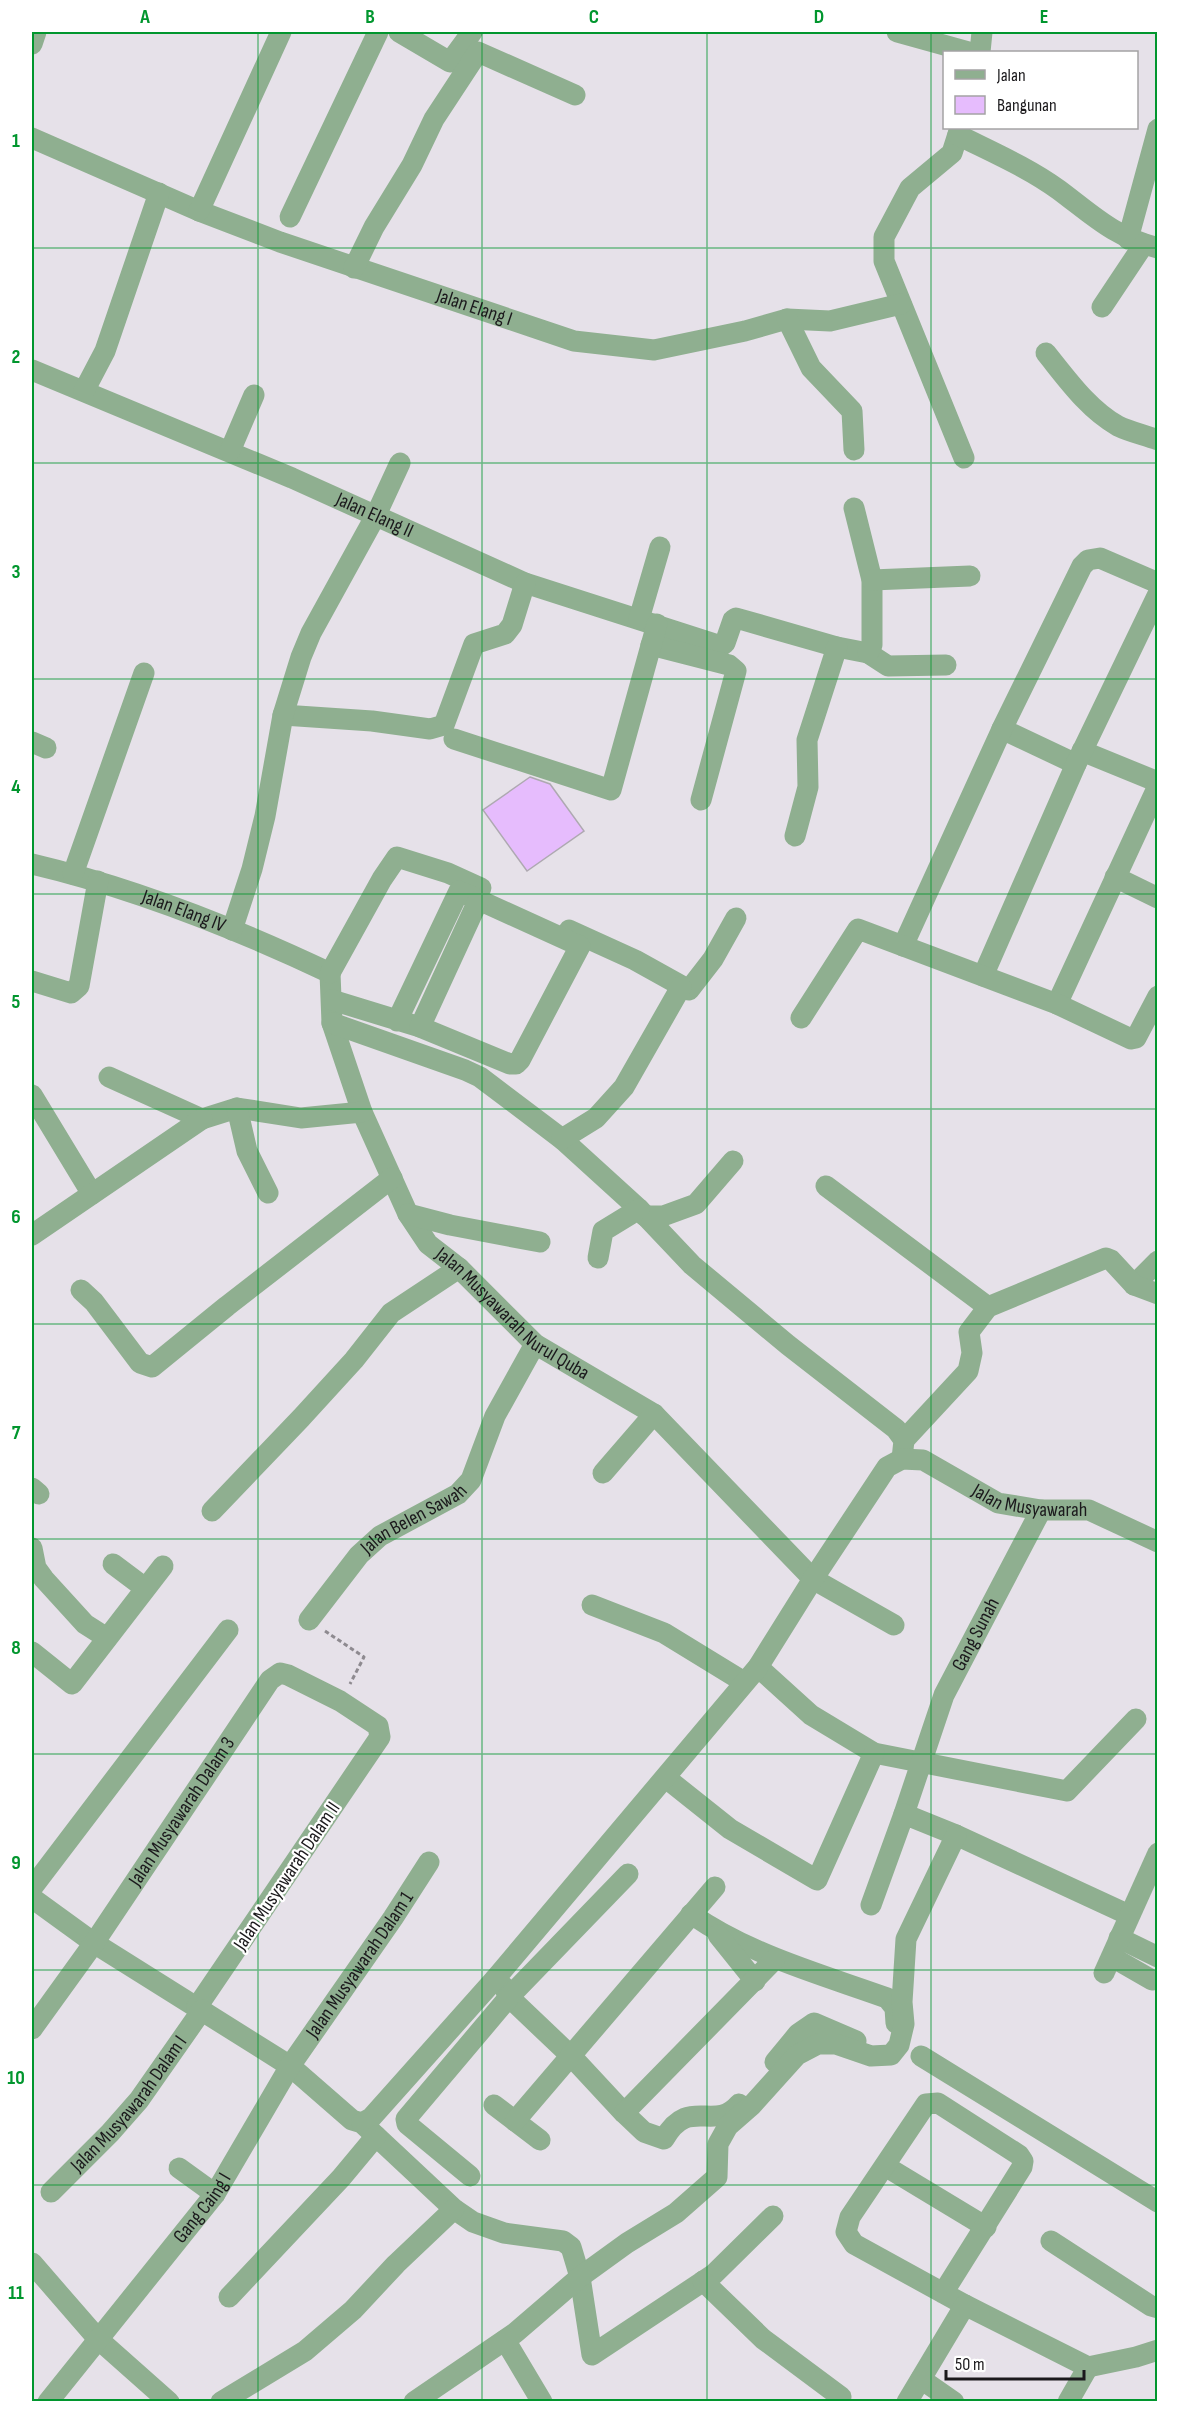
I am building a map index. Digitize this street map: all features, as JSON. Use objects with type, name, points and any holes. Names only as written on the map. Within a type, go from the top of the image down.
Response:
[{"type":"street","points":[[32,44],[36,32]]},
{"type":"street","points":[[199,211],[281,32]]},
{"type":"street","points":[[399,32],[450,62],[472,32]]},
{"type":"street","points":[[897,32],[965,51]]},
{"type":"street","points":[[980,51],[982,32]]},
{"type":"street","points":[[290,217],[372,34]]},
{"type":"street","points":[[354,268],[374,227],[412,165],[434,118],[478,52],[575,94]]},
{"type":"street","points":[[1102,307],[1143,244],[1158,129]]},
{"type":"street","points":[[964,458],[884,261],[884,237],[910,188],[952,153],[959,131],[1059,190],[1093,218],[1143,244]]},
{"type":"street","name":"Jalan Elang I","points":[[32,138],[199,211],[354,268],[574,341],[654,350],[745,331],[787,319],[830,321],[901,304]]},
{"type":"street","points":[[84,391],[105,351],[159,193]]},
{"type":"street","points":[[787,319],[811,368],[852,411],[854,450]]},
{"type":"street","points":[[1046,353],[1078,393],[1107,419],[1123,428],[1158,440]]},
{"type":"street","name":"Jalan Elang II","points":[[32,370],[378,510],[525,583],[721,646],[725,643],[733,620],[736,618],[837,647]]},
{"type":"street","points":[[230,452],[254,395]]},
{"type":"street","points":[[232,930],[252,869],[265,816],[283,716],[308,638],[378,510],[400,463]]},
{"type":"street","points":[[854,508],[872,580],[872,645],[868,653]]},
{"type":"street","points":[[378,510],[438,531]]},
{"type":"street","points":[[454,739],[611,790],[651,645],[648,621],[660,547]]},
{"type":"street","points":[[903,946],[1002,729],[1085,562],[1101,558],[1158,583]]},
{"type":"street","points":[[872,580],[970,576]]},
{"type":"street","points":[[283,716],[372,721],[430,729],[444,725],[474,644],[505,633],[512,625],[525,583]]},
{"type":"street","points":[[983,976],[1079,757],[1158,594]]},
{"type":"street","points":[[651,645],[729,665],[736,671],[701,800]]},
{"type":"street","points":[[795,836],[808,787],[807,740],[837,647],[868,653],[888,666],[946,665]]},
{"type":"street","points":[[73,874],[144,673]]},
{"type":"street","points":[[1002,729],[1158,784],[1057,1004]]},
{"type":"street","points":[[330,973],[382,879],[397,857],[448,873],[635,960],[689,990],[713,959],[736,918]]},
{"type":"street","name":"Jalan Elang IV","points":[[32,864],[98,881],[232,930],[330,973]]},
{"type":"street","points":[[1115,877],[1158,898]]},
{"type":"street","points":[[32,981],[71,993],[79,986],[98,881]]},
{"type":"street","points":[[332,1000],[397,1021],[420,1027],[510,1064],[516,1064],[580,946],[459,891],[397,1021]]},
{"type":"street","points":[[420,1027],[478,901]]},
{"type":"street","points":[[801,1018],[858,929],[1057,1004],[1134,1039],[1158,996]]},
{"type":"street","name":"Jalan Musyawarah Nurul Quba","points":[[330,973],[332,1023],[362,1113],[408,1214],[435,1252],[459,1268],[536,1344],[654,1414],[813,1579],[894,1625]]},
{"type":"street","points":[[562,1138],[596,1118],[624,1087],[681,987]]},
{"type":"street","points":[[332,1023],[473,1073],[562,1138],[642,1213],[692,1265],[788,1345],[896,1429],[903,1450]]},
{"type":"street","points":[[109,1077],[202,1119]]},
{"type":"street","points":[[32,1095],[92,1194]]},
{"type":"street","points":[[237,1108],[247,1150],[268,1193]]},
{"type":"street","points":[[32,1235],[202,1119],[237,1108],[301,1118],[362,1113]]},
{"type":"street","points":[[598,1258],[603,1231],[642,1213],[663,1216],[696,1204],[733,1161]]},
{"type":"street","points":[[81,1290],[94,1302],[140,1364],[152,1367],[392,1178]]},
{"type":"street","points":[[826,1186],[988,1307]]},
{"type":"street","points":[[408,1214],[450,1225],[540,1242]]},
{"type":"street","points":[[229,2296],[341,2178],[369,2130],[370,2118],[492,1983],[751,1675],[887,1467],[968,1371],[972,1353],[969,1332],[988,1307],[1106,1258],[1111,1260],[1134,1285],[1158,1294]]},
{"type":"street","points":[[1134,1285],[1158,1261]]},
{"type":"street","points":[[212,1511],[309,1410],[354,1360],[391,1313],[459,1268]]},
{"type":"street","name":"Jalan Belen Sawah","points":[[309,1620],[359,1555],[380,1536],[458,1494],[468,1485],[495,1416],[536,1344]]},
{"type":"street","points":[[603,1473],[654,1414]]},
{"type":"street","name":"Jalan Musyawarah","points":[[903,1450],[998,1503],[1041,1510],[1089,1510],[1158,1542]]},
{"type":"street","name":"Gang Sunah","points":[[871,1905],[944,1695],[1041,1510]]},
{"type":"street","points":[[32,1548],[36,1568],[44,1580],[85,1624],[107,1638]]},
{"type":"street","points":[[112,1564],[145,1588]]},
{"type":"street","points":[[32,1652],[72,1684],[164,1566]]},
{"type":"street","points":[[592,1605],[664,1633],[751,1675],[874,1753],[1067,1791],[1137,1719]]},
{"type":"street","points":[[32,1888],[228,1630]]},
{"type":"street","name":"Jalan Musyawarah Dalam 3","points":[[94,1943],[270,1680],[280,1673],[288,1675],[340,1701]]},
{"type":"street","name":"Jalan Musyawarah Dalam II","points":[[199,2009],[377,1744],[381,1733],[378,1726],[340,1701]]},
{"type":"street","points":[[666,1778],[730,1829],[817,1880],[874,1753]]},
{"type":"street","points":[[904,1814],[956,1835],[1129,1915]]},
{"type":"street","points":[[414,2402],[505,2340],[580,2277],[627,2243],[676,2213],[717,2177],[718,2144],[728,2126],[752,2105],[797,2055],[818,2044],[836,2044],[871,2056],[891,2055],[899,2045],[904,2024],[902,2002],[906,1939],[956,1835]]},
{"type":"street","points":[[1152,1980],[1108,1965],[1158,1853]]},
{"type":"street","name":"Jalan Musyawarah Dalam 1","points":[[290,2066],[429,1862]]},
{"type":"street","points":[[470,2176],[407,2124],[406,2119],[509,1997],[628,1874]]},
{"type":"street","points":[[515,2121],[715,1887]]},
{"type":"street","points":[[32,1898],[94,1943],[290,2066],[352,2120],[369,2130],[454,2209],[473,2222],[504,2234],[562,2241],[571,2247],[580,2277],[592,2355],[714,2274],[773,2216]]},
{"type":"street","points":[[492,1983],[504,1988],[509,1997],[572,2056],[644,2132],[664,2139],[670,2128],[687,2115],[716,2117],[733,2111],[798,2034],[814,2023],[871,2047],[886,2046],[896,2033],[896,2010],[887,1998],[775,1959],[716,1931],[691,1914]]},
{"type":"street","points":[[716,1931],[755,1981]]},
{"type":"street","points":[[1119,1938],[1158,1957]]},
{"type":"street","points":[[32,2029],[94,1943]]},
{"type":"street","points":[[624,2113],[775,1959]]},
{"type":"street","name":"Jalan Musyawarah Dalam I","points":[[51,2192],[110,2133],[139,2100],[199,2009]]},
{"type":"street","points":[[921,2056],[1158,2202]]},
{"type":"street","name":"Gang Caing I","points":[[48,2402],[215,2194],[290,2066]]},
{"type":"street","points":[[943,2293],[986,2227],[1022,2167],[1023,2161],[1019,2156],[938,2103],[926,2104],[850,2217],[846,2232],[854,2244],[943,2293],[965,2305],[1088,2367],[1158,2350]]},
{"type":"street","points":[[494,2105],[540,2140]]},
{"type":"street","points":[[885,2166],[986,2227]]},
{"type":"street","points":[[179,2168],[215,2194]]},
{"type":"street","points":[[221,2402],[305,2351],[353,2310],[396,2264],[454,2209]]},
{"type":"street","points":[[1051,2241],[1151,2306],[1158,2308]]},
{"type":"street","points":[[32,2263],[98,2339],[169,2402]]},
{"type":"street","points":[[703,2281],[763,2339],[841,2397]]},
{"type":"street","points":[[907,2402],[965,2305]]},
{"type":"street","points":[[505,2340],[542,2402]]},
{"type":"street","points":[[1068,2402],[1088,2367]]},
{"type":"street","points":[[921,2379],[954,2402]]},
{"type":"path","points":[[309,1620],[364,1657],[340,1701]]},
{"type":"building","points":[[530,777],[550,784],[584,831],[527,871],[483,810]]}]
